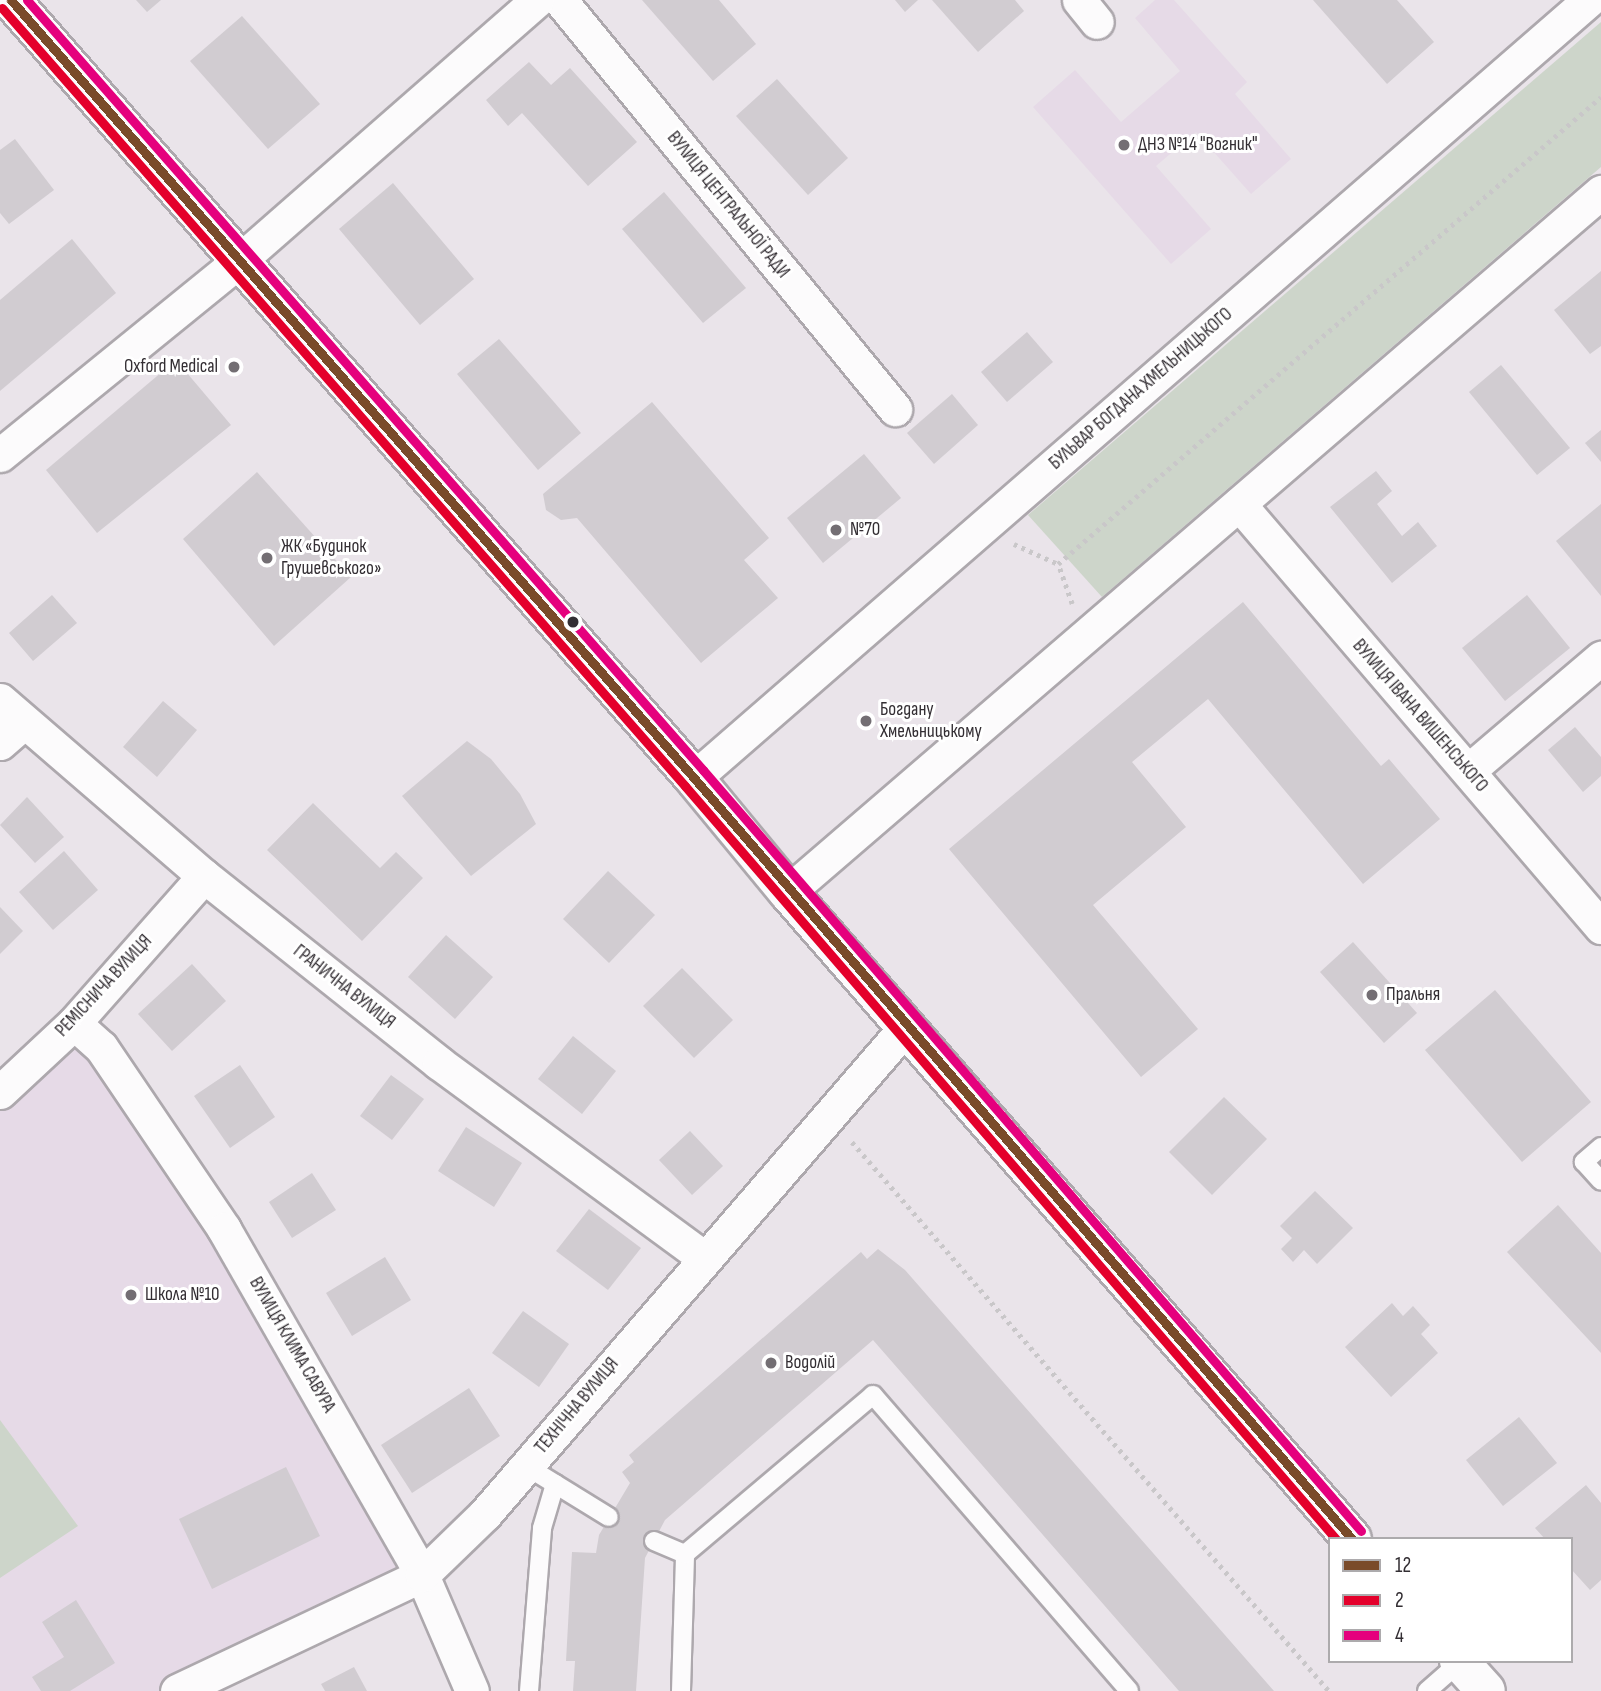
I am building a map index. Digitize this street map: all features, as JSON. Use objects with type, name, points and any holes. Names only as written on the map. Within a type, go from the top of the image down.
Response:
[{"type":"main road","points":[[11,0],[694,778],[905,1028],[1350,1537]]},
{"type":"main road","points":[[1461,1663],[1486,1691]]},
{"type":"street","points":[[0,455],[239,261],[537,0]]},
{"type":"street","name":"ВУЛИЦЯ ЦЕНТРАЛЬНОЇ РАДИ","points":[[560,0],[895,409]]},
{"type":"street","name":"БУЛЬВАР БОГДАНА ХМЕЛЬНИЦЬКОГО","points":[[694,778],[1589,0]]},
{"type":"street","points":[[788,892],[1601,192]]},
{"type":"street","name":"ВУЛИЦЯ ІВАНА ВИШЕНСЬКОГО","points":[[1240,504],[1601,927]]},
{"type":"street","points":[[1468,771],[1601,658]]},
{"type":"street","name":"ГРАНИЧНА ВУЛИЦЯ","points":[[0,700],[12,733],[204,876],[439,1063],[703,1257]]},
{"type":"street","name":"РЕМІСНИЧА ВУЛИЦЯ","points":[[0,1092],[74,1023],[204,876]]},
{"type":"street","name":"ВУЛИЦЯ КЛИМА САВУРА","points":[[74,1023],[101,1047],[224,1229],[422,1575],[472,1691]]},
{"type":"street","name":"ТЕХНІЧНА ВУЛИЦЯ","points":[[177,1691],[422,1575],[485,1514],[703,1257],[905,1028]]},
{"type":"lane","points":[[1601,1147],[1584,1162],[1601,1181]]},
{"type":"lane","points":[[681,1691],[685,1554],[873,1395],[1129,1691]]},
{"type":"lane","points":[[526,1466],[609,1517]]},
{"type":"lane","points":[[529,1691],[542,1528],[555,1484]]},
{"type":"lane","points":[[654,1541],[685,1554]]},
{"type":"lane","points":[[1427,1691],[1459,1663]]},
{"type":"path","points":[[1085,637],[1058,564],[1601,97]]},
{"type":"path","points":[[830,1113],[1329,1691]]},
{"type":"shaded area","name":"ДНЗ №14 \"Вогник\"","points":[[1155,0],[1174,0],[1247,82],[1235,94],[1291,159],[1251,194],[1196,132],[1156,166],[1211,229],[1171,264],[1033,107],[1075,70],[1121,122],[1180,71],[1135,18]]},
{"type":"shaded area","points":[[1601,22],[1601,167],[1102,597],[1028,515]]},
{"type":"shaded area","name":"Школа №10","points":[[74,1023],[101,1047],[422,1575],[177,1691],[0,1691],[0,1092]]},
{"type":"shaded area","points":[[0,1420],[78,1526],[0,1578]]},
{"type":"building","points":[[136,0],[161,0],[147,12]]},
{"type":"building","points":[[642,0],[719,0],[756,44],[713,81]]},
{"type":"building","points":[[895,0],[918,0],[905,12]]},
{"type":"building","points":[[932,0],[1015,0],[1024,11],[978,52]]},
{"type":"building","points":[[1313,0],[1397,0],[1434,42],[1387,84]]},
{"type":"building","points":[[242,16],[320,104],[268,149],[190,61]]},
{"type":"building","points":[[529,62],[551,85],[570,68],[637,142],[588,186],[522,113],[508,126],[486,100]]},
{"type":"building","points":[[777,79],[848,158],[808,195],[736,116]]},
{"type":"building","points":[[15,139],[54,190],[9,224],[0,213],[0,150]]},
{"type":"building","points":[[393,183],[474,279],[420,325],[339,229]]},
{"type":"building","points":[[664,192],[746,288],[703,323],[622,229]]},
{"type":"building","points":[[72,239],[116,293],[0,391],[0,300]]},
{"type":"building","points":[[1601,271],[1601,346],[1590,354],[1554,310]]},
{"type":"building","points":[[1027,332],[1053,362],[1007,402],[981,372]]},
{"type":"building","points":[[499,339],[581,433],[538,470],[457,374]]},
{"type":"building","points":[[176,360],[231,425],[97,533],[46,470]]},
{"type":"building","points":[[1501,365],[1570,448],[1537,475],[1469,392]]},
{"type":"building","points":[[952,394],[978,425],[934,464],[907,433]]},
{"type":"building","points":[[652,402],[769,538],[744,560],[778,598],[701,663],[577,518],[561,520],[546,510],[543,494]]},
{"type":"building","points":[[1601,430],[1601,462],[1585,443]]},
{"type":"building","points":[[864,454],[901,498],[823,563],[787,518]]},
{"type":"building","points":[[1376,471],[1392,491],[1377,504],[1402,536],[1418,522],[1437,546],[1392,583],[1330,507]]},
{"type":"building","name":"ЖК «Будинок Грушевського»","points":[[257,472],[351,577],[274,646],[183,539]]},
{"type":"building","points":[[1601,504],[1601,596],[1556,541]]},
{"type":"building","points":[[52,595],[77,623],[33,661],[9,633]]},
{"type":"building","points":[[1527,595],[1570,648],[1505,701],[1462,648]]},
{"type":"building","points":[[1243,602],[1381,766],[1389,759],[1440,819],[1363,884],[1208,699],[1132,762],[1186,827],[1093,905],[1198,1029],[1141,1077],[949,849]]},
{"type":"building","points":[[163,701],[197,730],[157,777],[123,747]]},
{"type":"building","points":[[1575,727],[1601,757],[1601,776],[1583,792],[1548,750]]},
{"type":"building","points":[[467,741],[491,759],[520,794],[536,824],[471,876],[402,796]]},
{"type":"building","points":[[27,797],[64,837],[35,863],[0,825]]},
{"type":"building","points":[[313,803],[380,868],[396,852],[423,878],[362,941],[267,850]]},
{"type":"building","points":[[64,851],[98,890],[53,930],[19,892]]},
{"type":"building","points":[[608,871],[655,915],[609,963],[563,919]]},
{"type":"building","points":[[0,907],[23,931],[0,954]]},
{"type":"building","points":[[446,935],[493,977],[455,1019],[408,977]]},
{"type":"building","points":[[1353,942],[1417,1013],[1384,1043],[1320,972]]},
{"type":"building","points":[[192,964],[226,1001],[172,1051],[138,1014]]},
{"type":"building","points":[[682,968],[733,1020],[694,1058],[643,1006]]},
{"type":"building","points":[[1495,990],[1591,1102],[1522,1162],[1425,1050]]},
{"type":"building","points":[[573,1036],[616,1071],[582,1114],[538,1079]]},
{"type":"building","points":[[240,1065],[275,1117],[230,1148],[194,1096]]},
{"type":"building","points":[[391,1075],[424,1099],[392,1140],[360,1116]]},
{"type":"building","points":[[1224,1097],[1267,1139],[1212,1195],[1169,1152]]},
{"type":"building","points":[[466,1127],[522,1163],[494,1207],[438,1171]]},
{"type":"building","points":[[690,1131],[723,1166],[692,1195],[659,1160]]},
{"type":"building","points":[[312,1173],[336,1210],[292,1238],[269,1202]]},
{"type":"building","points":[[1315,1191],[1353,1228],[1317,1264],[1304,1250],[1293,1262],[1281,1249],[1292,1238],[1280,1226]]},
{"type":"building","points":[[1558,1205],[1601,1253],[1601,1353],[1507,1252]]},
{"type":"building","points":[[589,1209],[641,1248],[608,1290],[556,1251]]},
{"type":"building","points":[[878,1249],[905,1270],[1274,1691],[1179,1691],[873,1340],[665,1520],[645,1558],[636,1691],[573,1691],[575,1661],[566,1661],[572,1552],[596,1553],[599,1535],[630,1483],[622,1472],[634,1462],[629,1455],[861,1252],[867,1259]]},
{"type":"building","points":[[385,1257],[411,1300],[352,1336],[326,1293]]},
{"type":"building","points":[[1392,1303],[1403,1316],[1413,1306],[1430,1325],[1421,1334],[1438,1353],[1391,1397],[1345,1347]]},
{"type":"building","points":[[523,1311],[569,1344],[539,1387],[492,1353]]},
{"type":"building","points":[[469,1388],[500,1436],[412,1493],[381,1445]]},
{"type":"building","points":[[1519,1417],[1557,1463],[1503,1506],[1466,1460]]},
{"type":"building","points":[[286,1467],[320,1536],[212,1589],[179,1519]]},
{"type":"building","points":[[1586,1485],[1601,1503],[1601,1580],[1590,1590],[1573,1571],[1573,1537],[1543,1537],[1535,1528]]},
{"type":"building","points":[[76,1600],[115,1663],[70,1691],[41,1691],[32,1677],[64,1657],[42,1622]]},
{"type":"building","points":[[354,1667],[367,1691],[325,1691],[321,1684]]},
{"type":"transit line","name":"12","points":[[11,0],[694,778],[1350,1537]]},
{"type":"transit line","name":"4","points":[[27,0],[703,770],[1361,1531]]},
{"type":"transit line","name":"2","points":[[2,8],[685,786],[1334,1537]]},
{"type":"place","name":"ДНЗ №14 \"Вогник\"","points":[[1124,145]]},
{"type":"place","name":"Oxford Medical","points":[[234,367]]},
{"type":"place","name":"№70","points":[[836,530]]},
{"type":"place","name":"ЖК «Будинок Грушевського»","points":[[267,558]]},
{"type":"place","name":"Богдану Хмельницькому","points":[[866,721]]},
{"type":"place","name":"Пральня","points":[[1372,995]]},
{"type":"place","name":"Школа №10","points":[[131,1295]]},
{"type":"place","name":"Водолій","points":[[771,1363]]}]
